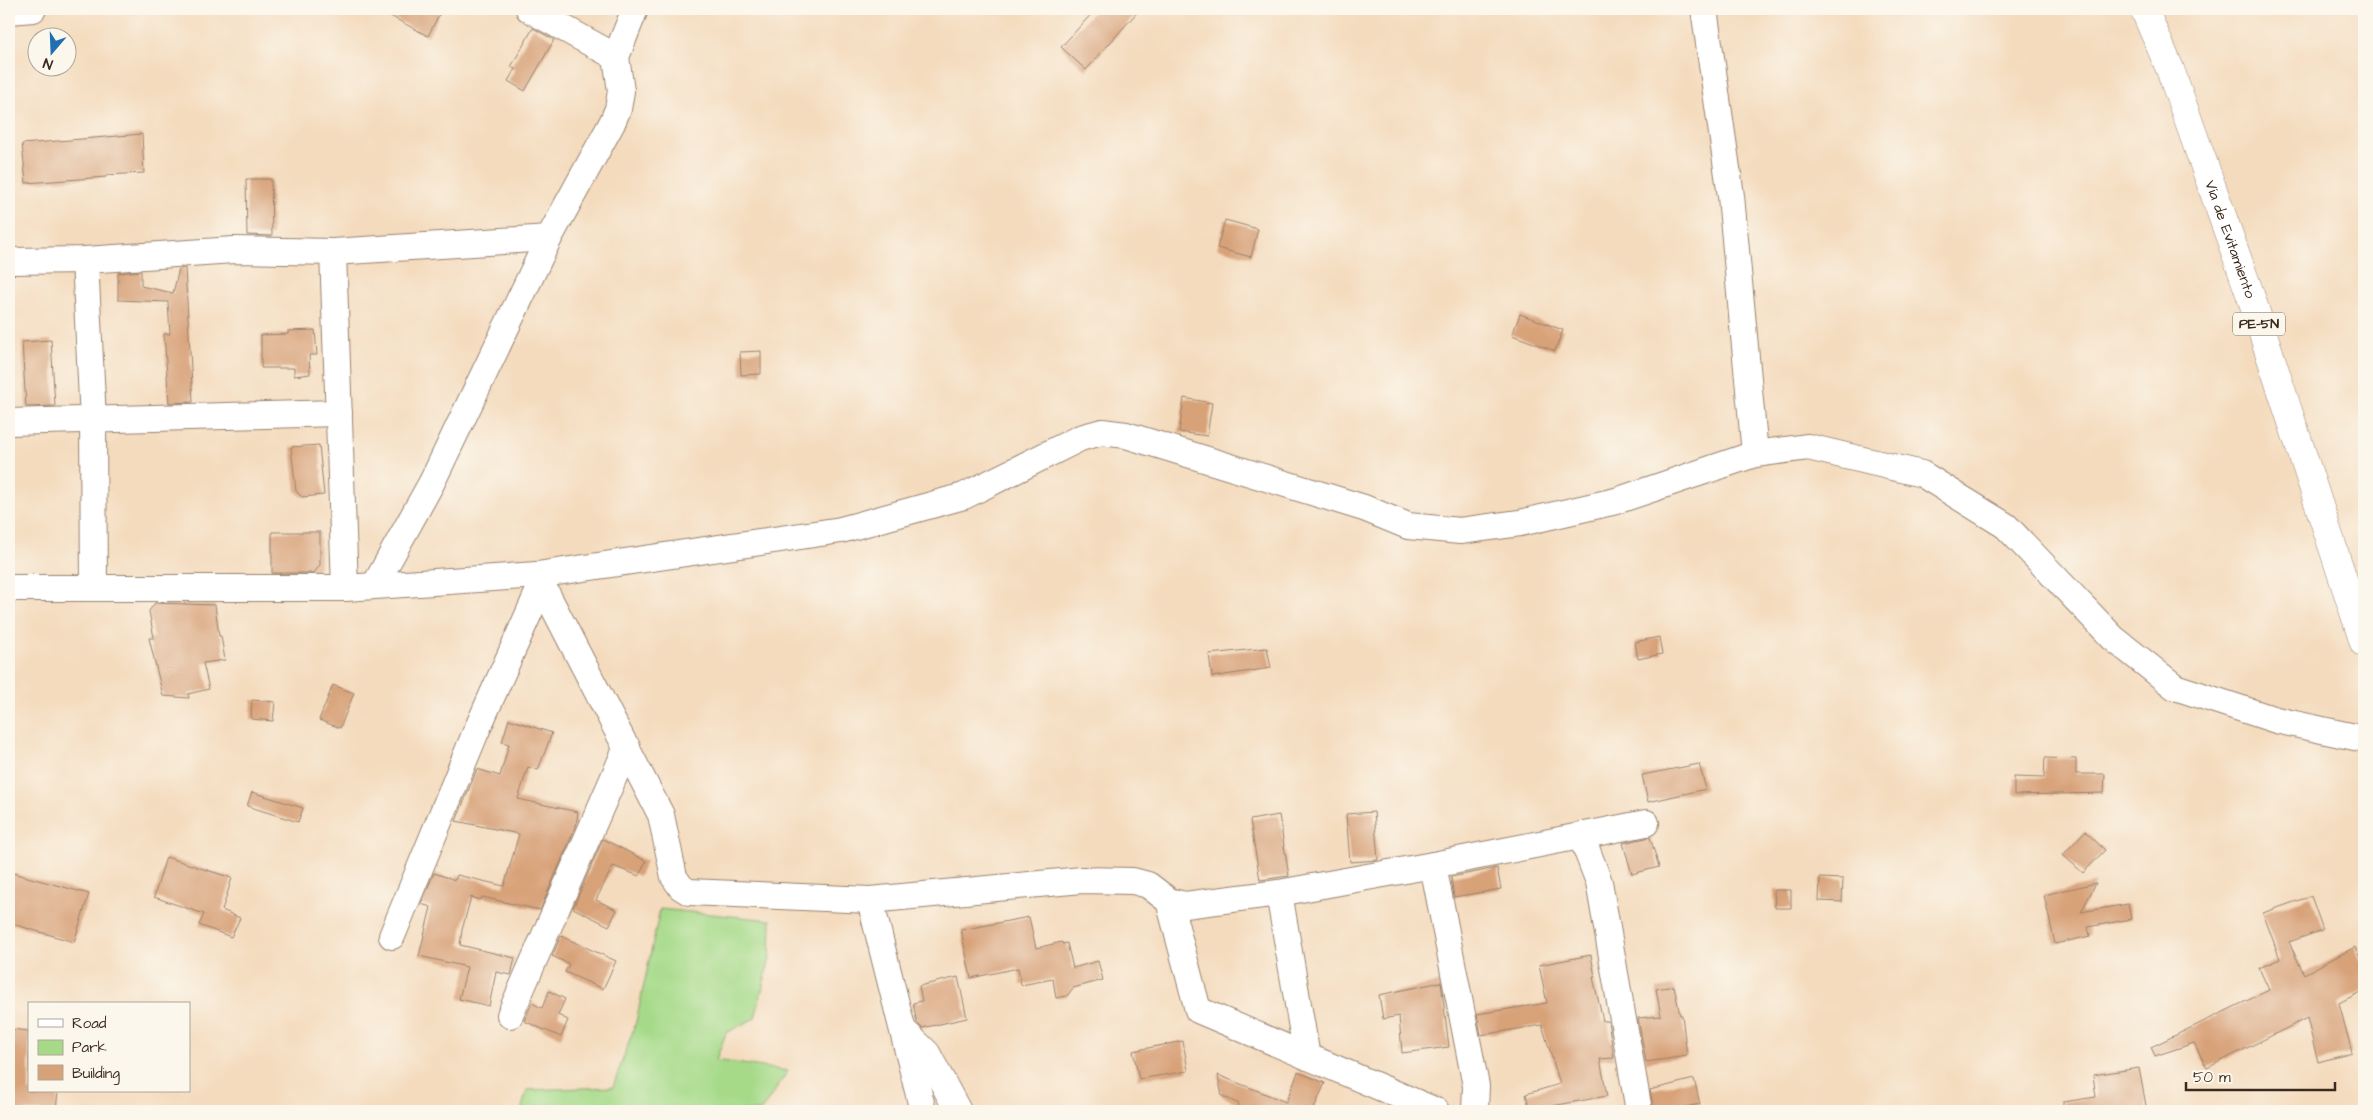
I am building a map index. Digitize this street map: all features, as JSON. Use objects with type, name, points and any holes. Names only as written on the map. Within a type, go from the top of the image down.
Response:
[{"type":"highway","name":"Vía de Evitamiento","points":[[2144,9],[2170,69],[2250,294],[2364,643]]},
{"type":"street","points":[[9,11],[33,9]]},
{"type":"street","points":[[529,9],[616,57]]},
{"type":"street","points":[[375,585],[432,482],[549,238],[618,109],[621,91],[616,57],[635,9]]},
{"type":"street","points":[[1704,9],[1731,196],[1755,454]]},
{"type":"street","points":[[9,261],[85,260],[234,250],[333,252],[549,238]]},
{"type":"street","points":[[333,252],[345,588]]},
{"type":"street","points":[[85,260],[93,420],[94,588]]},
{"type":"street","points":[[9,422],[339,412]]},
{"type":"street","points":[[9,588],[345,588],[375,585],[539,580],[841,530],[964,496],[1080,438],[1102,432],[1126,435],[1364,508],[1408,526],[1460,531],[1520,523],[1616,500],[1755,454],[1808,447],[1922,474],[2006,526],[2113,638],[2175,687],[2276,720],[2364,739]]},
{"type":"street","points":[[539,580],[661,815],[674,877],[681,888],[688,892],[870,900],[1082,880],[1133,881],[1148,885],[1169,901],[1185,905],[1279,893],[1646,823]]},
{"type":"street","points":[[392,936],[539,580]]},
{"type":"street","points":[[510,1015],[627,747]]},
{"type":"street","points":[[1582,836],[1599,882],[1638,1111]]},
{"type":"street","points":[[1433,865],[1476,1086],[1475,1111]]},
{"type":"street","points":[[1279,893],[1307,1057]]},
{"type":"street","points":[[870,900],[923,1111]]},
{"type":"street","points":[[1169,901],[1198,1010],[1436,1111]]},
{"type":"street","points":[[902,1029],[927,1053],[958,1111]]},
{"type":"green space","points":[[660,909],[771,920],[770,958],[755,1018],[726,1033],[716,1060],[788,1071],[761,1111],[521,1111],[527,1090],[613,1087],[636,1022]]},
{"type":"building","points":[[377,9],[442,9],[428,36]]},
{"type":"building","points":[[1096,9],[1140,9],[1086,70],[1061,47]]},
{"type":"building","points":[[533,28],[554,40],[525,91],[508,81],[515,69],[511,67]]},
{"type":"building","points":[[142,134],[144,173],[26,183],[22,144]]},
{"type":"building","points":[[246,179],[271,179],[272,236],[247,235]]},
{"type":"building","points":[[1225,220],[1258,229],[1251,257],[1217,248]]},
{"type":"building","points":[[185,268],[193,402],[169,403],[164,334],[170,334],[168,302],[118,300],[118,273],[141,271],[141,286],[173,293],[179,269]]},
{"type":"building","points":[[1520,314],[1563,330],[1555,351],[1512,335]]},
{"type":"building","points":[[315,330],[317,355],[309,355],[310,374],[294,376],[294,368],[261,368],[261,335]]},
{"type":"building","points":[[51,340],[55,406],[26,407],[22,342]]},
{"type":"building","points":[[761,351],[761,374],[741,375],[740,352]]},
{"type":"building","points":[[1184,398],[1212,403],[1207,436],[1179,432]]},
{"type":"building","points":[[319,445],[324,495],[302,497],[296,491],[291,447]]},
{"type":"building","points":[[272,532],[320,532],[320,565],[314,573],[272,573]]},
{"type":"building","points":[[155,603],[215,605],[219,636],[221,636],[225,660],[203,663],[209,689],[188,694],[189,698],[163,696],[149,638],[154,638],[149,611]]},
{"type":"building","points":[[1659,637],[1662,654],[1638,659],[1635,642]]},
{"type":"building","points":[[1267,648],[1271,668],[1212,677],[1209,654]]},
{"type":"building","points":[[333,685],[354,693],[340,728],[319,720]]},
{"type":"building","points":[[252,700],[275,702],[273,721],[251,719]]},
{"type":"building","points":[[509,719],[552,733],[538,770],[528,767],[518,799],[578,812],[576,826],[540,910],[482,897],[481,900],[471,897],[460,945],[515,958],[511,975],[496,972],[489,1006],[459,999],[467,967],[419,956],[431,907],[421,904],[434,873],[455,880],[457,875],[504,886],[519,834],[456,821],[477,769],[500,776],[509,744],[502,742]]},
{"type":"building","points":[[2045,758],[2076,759],[2076,774],[2105,774],[2104,793],[2014,795],[2014,777],[2044,778]]},
{"type":"building","points":[[1699,764],[1706,789],[1648,802],[1642,775]]},
{"type":"building","points":[[252,792],[303,808],[298,822],[247,806]]},
{"type":"building","points":[[1374,812],[1378,860],[1350,862],[1346,814]]},
{"type":"building","points":[[1279,815],[1289,876],[1260,880],[1250,820]]},
{"type":"building","points":[[2085,831],[2105,850],[2083,873],[2063,855]]},
{"type":"building","points":[[1650,837],[1659,867],[1632,874],[1623,843]]},
{"type":"building","points":[[603,839],[646,861],[639,876],[613,866],[596,900],[617,910],[609,926],[573,908]]},
{"type":"building","points":[[166,857],[232,878],[222,910],[240,918],[231,937],[199,925],[204,914],[154,897]]},
{"type":"building","points":[[1497,868],[1501,889],[1454,897],[1451,877]]},
{"type":"building","points":[[9,872],[89,894],[74,942],[9,923]]},
{"type":"building","points":[[1820,878],[1843,879],[1842,902],[1819,901]]},
{"type":"building","points":[[2096,883],[2081,912],[2128,904],[2131,919],[2088,927],[2090,936],[2055,944],[2044,895]]},
{"type":"building","points":[[1774,890],[1791,890],[1791,908],[1775,908]]},
{"type":"building","points":[[2311,896],[2323,930],[2289,942],[2304,974],[2355,947],[2364,966],[2364,990],[2339,1003],[2352,1053],[2318,1062],[2307,1018],[2207,1068],[2194,1043],[2155,1056],[2151,1047],[2269,990],[2259,968],[2280,959],[2263,913]]},
{"type":"building","points":[[1029,917],[1036,948],[1062,942],[1062,944],[1067,943],[1073,968],[1098,961],[1103,980],[1073,988],[1067,996],[1056,998],[1053,979],[1021,985],[1018,968],[971,978],[961,930]]},
{"type":"building","points":[[561,936],[616,961],[603,989],[565,972],[569,964],[552,956]]},
{"type":"building","points":[[1591,955],[1595,977],[1593,977],[1603,1021],[1608,1021],[1614,1058],[1600,1059],[1607,1096],[1552,1106],[1553,1111],[1530,1111],[1526,1094],[1560,1084],[1542,1025],[1481,1035],[1477,1014],[1547,1003],[1539,965]]},
{"type":"building","points":[[958,977],[967,1018],[922,1028],[917,1023],[913,1003],[922,1001],[919,986]]},
{"type":"building","points":[[1441,982],[1449,1047],[1402,1053],[1399,1016],[1383,1019],[1379,995]]},
{"type":"building","points":[[1674,986],[1680,1015],[1682,1015],[1687,1056],[1646,1062],[1638,1018],[1661,1016],[1656,989]]},
{"type":"building","points":[[549,991],[565,999],[558,1015],[568,1020],[561,1037],[524,1021],[532,1003],[542,1008]]},
{"type":"building","points":[[9,1029],[28,1031],[28,1092],[58,1092],[56,1111],[9,1111]]},
{"type":"building","points":[[1183,1041],[1188,1071],[1139,1079],[1133,1051]]},
{"type":"building","points":[[2139,1068],[2147,1111],[2063,1111],[2063,1102],[2096,1097],[2093,1075]]},
{"type":"building","points":[[1298,1072],[1325,1083],[1313,1111],[1237,1111],[1239,1104],[1222,1096],[1218,1075],[1286,1102]]},
{"type":"building","points":[[1694,1079],[1700,1104],[1667,1111],[1654,1111],[1650,1090]]}]
